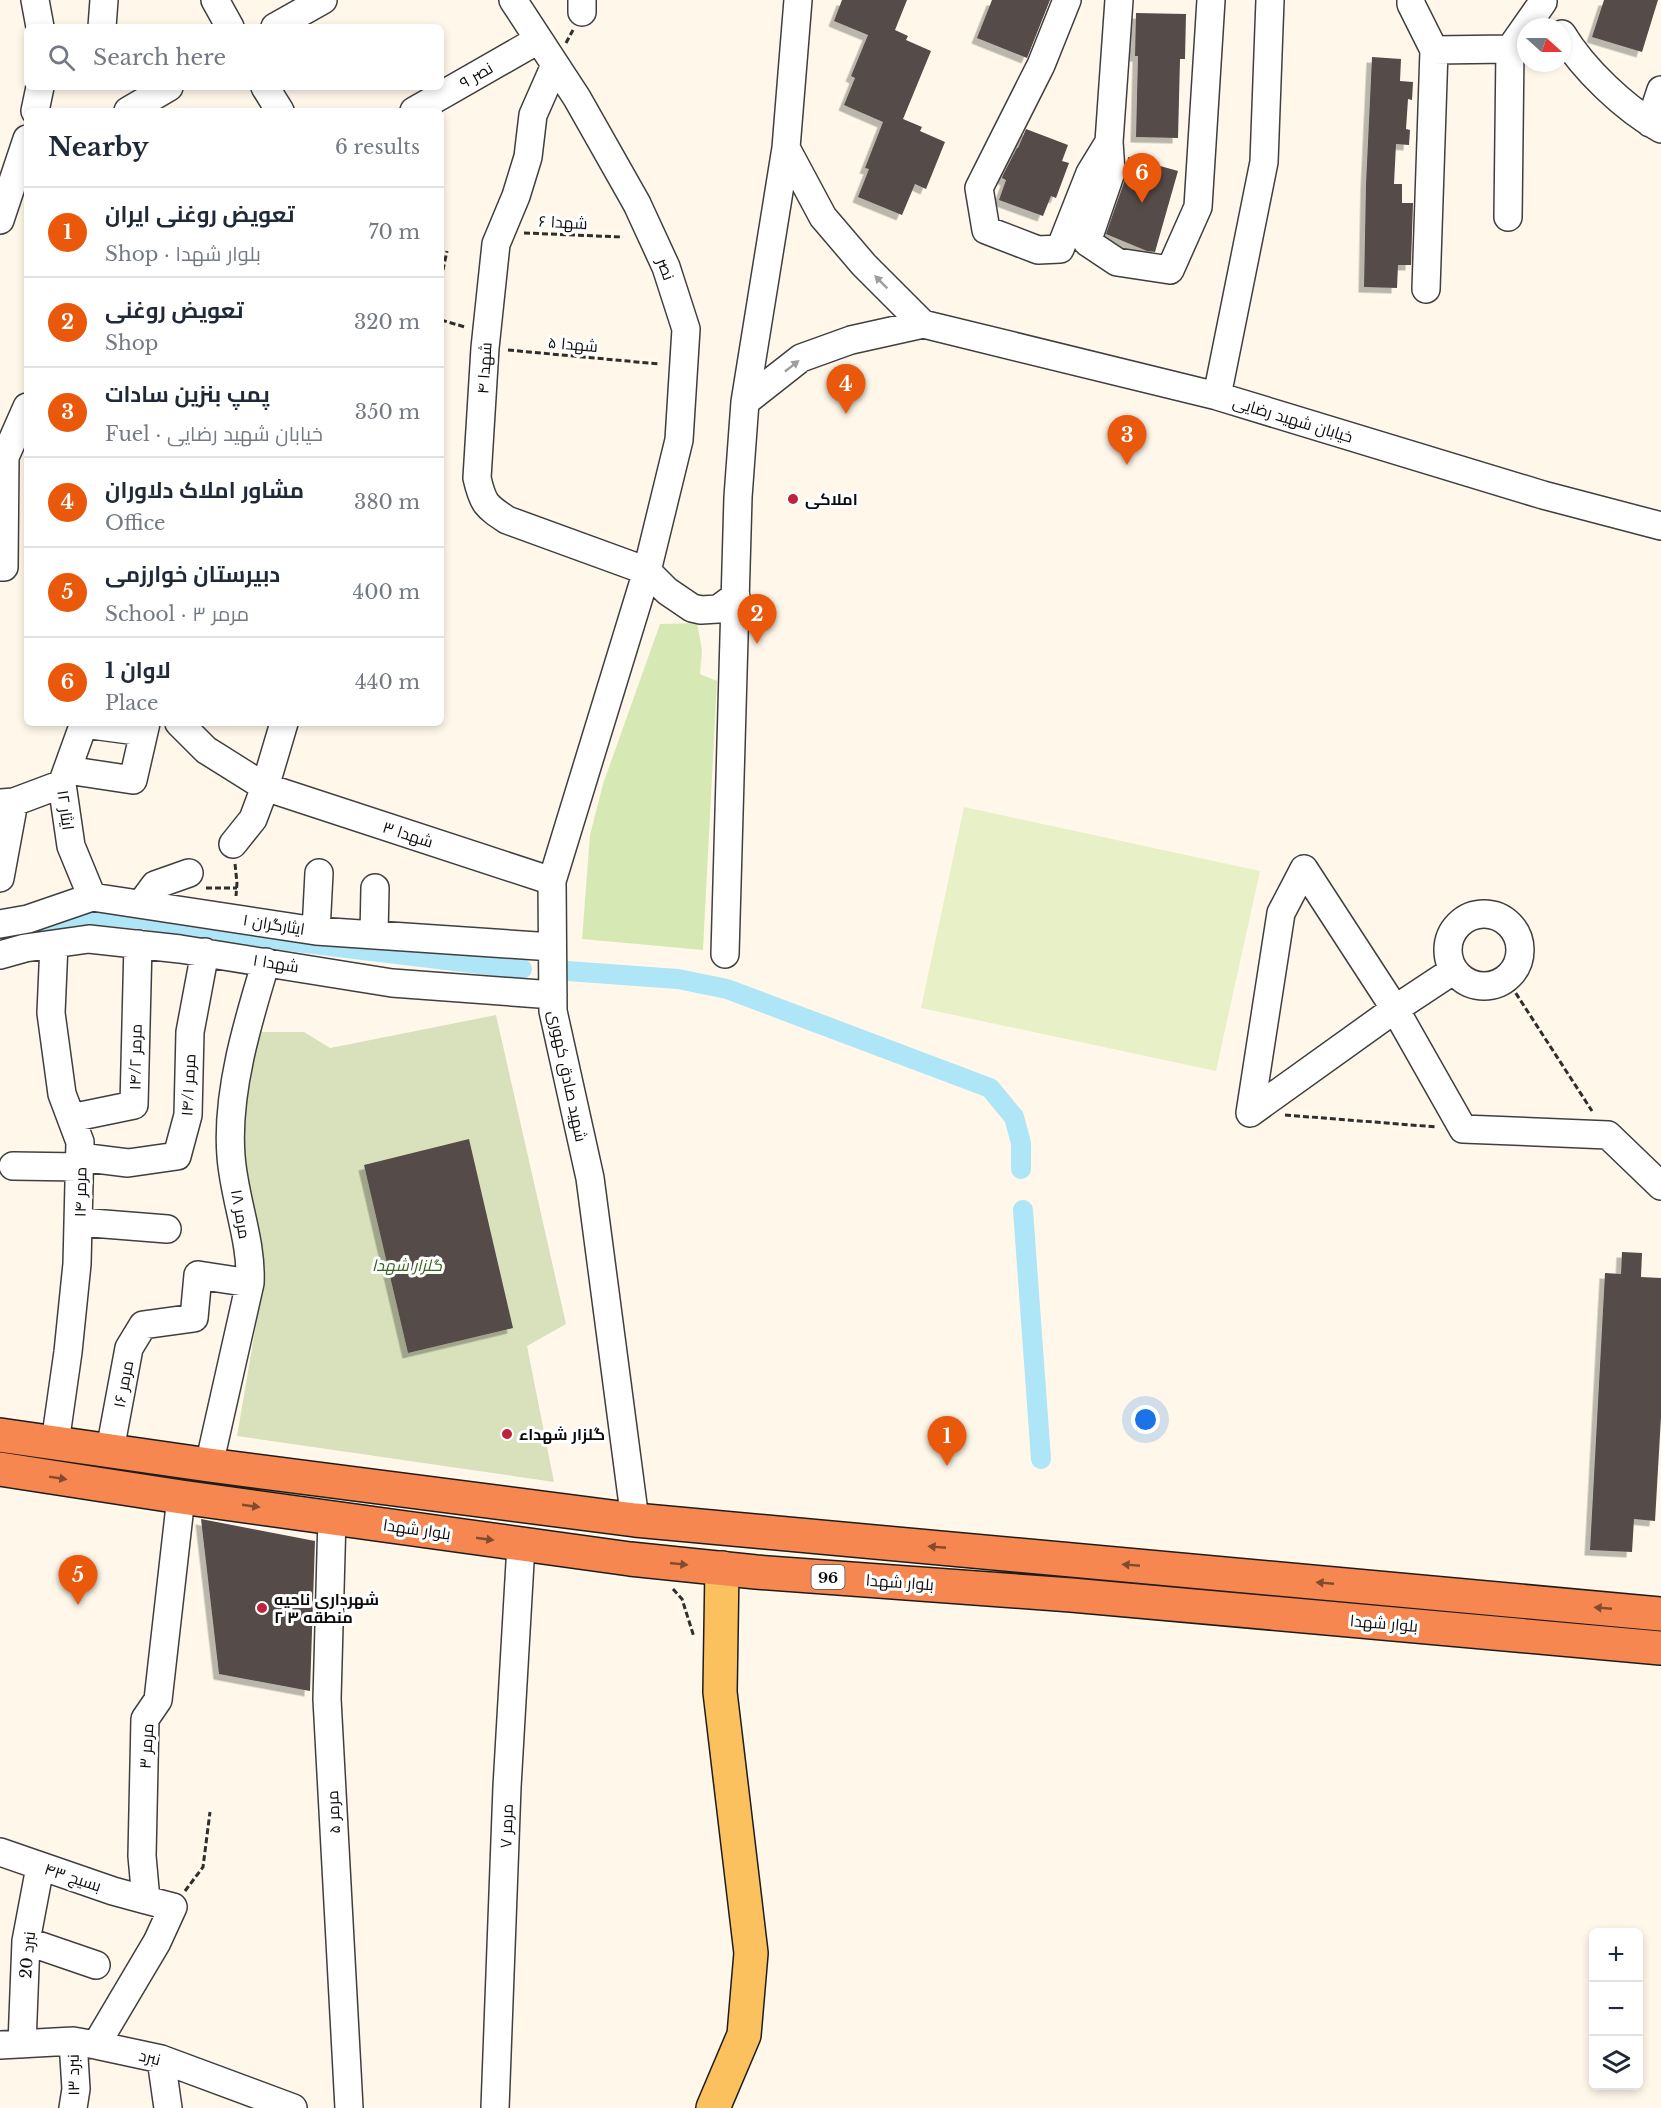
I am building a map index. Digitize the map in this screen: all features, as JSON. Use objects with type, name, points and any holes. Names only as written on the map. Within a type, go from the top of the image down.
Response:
[{"type":"highway","points":[[0,1435],[209,1465],[635,1520],[1661,1614]]},
{"type":"highway","name":"بلوار شهدا","points":[[0,1469],[521,1545],[722,1568],[1071,1595],[1661,1648]]},
{"type":"highway","points":[[1375,1587],[1383,1602],[1383,1610],[1376,1622]]},
{"type":"highway","points":[[1455,1629],[1448,1620],[1447,1613],[1450,1603],[1458,1595]]},
{"type":"main road","points":[[713,2108],[744,2035],[751,1953],[720,1692],[722,1568]]},
{"type":"street","points":[[35,0],[39,24]]},
{"type":"street","points":[[102,24],[104,0]]},
{"type":"street","points":[[215,0],[228,24]]},
{"type":"street","points":[[280,24],[323,0]]},
{"type":"street","name":"نصر","points":[[513,0],[577,98],[637,204],[666,267],[686,329],[679,440],[647,572]]},
{"type":"street","points":[[725,954],[738,497],[745,402],[786,148],[798,0]]},
{"type":"street","points":[[1067,0],[1041,65],[979,188],[986,230],[1038,250],[1060,249],[1090,173],[1109,142]]},
{"type":"street","points":[[1119,0],[1109,142],[1111,172],[1087,242],[1117,262],[1170,270],[1198,207],[1211,0]]},
{"type":"street","points":[[1217,396],[1264,162],[1270,0]]},
{"type":"street","points":[[1411,0],[1434,50],[1426,289]]},
{"type":"street","points":[[1508,217],[1510,49],[1543,1],[1553,18]]},
{"type":"street","name":"نصر ۹","points":[[419,108],[538,40]]},
{"type":"street","points":[[1571,48],[1613,95],[1656,126],[1661,90]]},
{"type":"street","points":[[1434,50],[1510,49]]},
{"type":"street","name":"شهدا ۴","points":[[555,65],[533,115],[528,157],[516,196],[496,244],[485,348],[477,478],[481,494],[488,507],[507,520],[647,572]]},
{"type":"street","points":[[36,108],[39,90]]},
{"type":"street","points":[[130,101],[161,90]]},
{"type":"street","points":[[268,90],[278,108]]},
{"type":"street","points":[[0,220],[11,178],[24,147]]},
{"type":"street","points":[[786,148],[823,217],[864,265],[923,324]]},
{"type":"street","name":"خیابان شهید رضایی","points":[[745,402],[801,358],[851,340],[923,324],[1217,396],[1543,495],[1661,526]]},
{"type":"street","points":[[0,567],[4,567],[2,457],[24,413]]},
{"type":"street","points":[[647,572],[667,591],[692,608],[718,609],[736,596]]},
{"type":"street","name":"شهید صادق کهوری","points":[[635,1520],[590,1178],[553,1011],[552,881],[647,572]]},
{"type":"street","name":"ایثار ۱۲","points":[[83,726],[65,777],[71,846],[92,897]]},
{"type":"street","points":[[0,878],[7,802],[65,777],[133,780],[145,728],[114,726]]},
{"type":"street","name":"شهدا ۳","points":[[182,726],[206,750],[265,787],[552,881]]},
{"type":"street","points":[[233,844],[253,819],[283,726]]},
{"type":"street","points":[[1250,1113],[1281,913],[1304,869],[1395,1009],[1463,1129],[1608,1135],[1661,1186]]},
{"type":"street","points":[[141,904],[155,885],[189,873]]},
{"type":"street","points":[[316,931],[319,873]]},
{"type":"street","points":[[374,935],[375,888]]},
{"type":"street","name":"ایثارگران ۱","points":[[0,924],[28,919],[92,897],[316,931],[552,946]]},
{"type":"street","points":[[1478,915],[1489,915],[1500,918],[1510,926],[1520,947],[1519,958],[1514,969],[1506,978],[1496,984],[1473,985],[1462,979],[1454,970],[1449,960],[1448,948],[1457,927],[1466,919],[1478,915]]},
{"type":"street","name":"شهدا ۱","points":[[0,955],[25,948],[89,939],[205,952],[392,983],[553,995]]},
{"type":"street","name":"مرمر ۱۴","points":[[54,944],[51,1013],[62,1094],[80,1142],[79,1222],[68,1352],[55,1443]]},
{"type":"street","name":"مرمر ۱۴/۲","points":[[71,1118],[134,1106],[138,944]]},
{"type":"street","name":"مرمر ۱۴/۱","points":[[80,1162],[128,1163],[177,1156],[188,1115],[190,1032],[205,952]]},
{"type":"street","name":"مرمر ۱۸","points":[[209,1465],[250,1283],[251,1264],[231,1156],[232,1110],[247,1026],[266,962]]},
{"type":"street","points":[[1250,1113],[1395,1009],[1454,970]]},
{"type":"street","points":[[13,1166],[80,1162]]},
{"type":"street","points":[[79,1222],[167,1229]]},
{"type":"street","name":"مرمر ۱۶","points":[[110,1450],[129,1348],[143,1325],[194,1318],[198,1275],[250,1283]]},
{"type":"street","name":"مرمر ۳","points":[[146,1900],[142,1856],[145,1719],[158,1700],[180,1497]]},
{"type":"street","name":"مرمر ۵","points":[[332,1517],[327,1699],[349,2108]]},
{"type":"street","name":"مرمر ۷","points":[[495,2108],[507,1788],[521,1545]]},
{"type":"street","name":"بسیج ۴۳","points":[[0,1852],[146,1900]]},
{"type":"street","name":"نبرد 20","points":[[11,2044],[26,1941],[40,1867]]},
{"type":"street","points":[[84,2043],[157,1942],[173,1907],[146,1900]]},
{"type":"street","points":[[26,1941],[96,1965]]},
{"type":"street","name":"نبرد","points":[[11,2044],[84,2043],[161,2060],[253,2101],[292,2108]]},
{"type":"street","name":"نبرد ۱۳","points":[[73,2108],[84,2043]]},
{"type":"street","points":[[161,2060],[168,2108]]},
{"type":"path","points":[[555,65],[582,6]]},
{"type":"path","name":"شهدا ۶","points":[[501,231],[623,237]]},
{"type":"path","points":[[444,265],[447,251]]},
{"type":"path","name":"شهدا ۵","points":[[485,348],[659,364]]},
{"type":"path","points":[[233,844],[237,884],[234,918]]},
{"type":"path","points":[[1506,978],[1608,1135]]},
{"type":"path","points":[[1250,1113],[1463,1129]]},
{"type":"path","points":[[667,1582],[682,1599],[698,1646]]},
{"type":"path","points":[[173,1907],[203,1867],[210,1812]]},
{"type":"green space","points":[[697,623],[702,650],[700,674],[717,681],[703,950],[582,939],[590,835],[603,784],[660,624]]},
{"type":"green space","points":[[964,807],[1260,871],[1216,1071],[921,1008]]},
{"type":"green space","name":"گلزار شهدا","points":[[496,1015],[566,1324],[527,1346],[554,1482],[237,1436],[265,1272],[239,1147],[256,1032],[304,1032],[330,1048]]},
{"type":"building","points":[[842,0],[907,0],[895,30],[908,36],[906,40],[931,51],[903,119],[922,127],[920,131],[945,142],[926,189],[915,184],[902,215],[858,197],[869,169],[865,168],[883,122],[844,105],[855,78],[851,76],[868,35],[834,21]]},
{"type":"building","points":[[992,0],[1050,0],[1027,58],[977,38]]},
{"type":"building","points":[[1604,0],[1658,0],[1642,52],[1592,37]]},
{"type":"building","points":[[1136,13],[1186,14],[1185,59],[1180,59],[1178,138],[1136,137],[1138,56],[1135,56]]},
{"type":"building","points":[[1372,57],[1401,59],[1400,81],[1413,82],[1412,100],[1408,99],[1406,129],[1410,130],[1409,145],[1396,144],[1394,184],[1402,184],[1402,203],[1413,203],[1411,265],[1398,265],[1397,288],[1364,287]]},
{"type":"building","points":[[1026,129],[1068,145],[1062,161],[1069,163],[1056,198],[1051,196],[1043,216],[999,200],[1006,180],[1002,178],[1003,175]]},
{"type":"building","points":[[1128,157],[1178,171],[1155,252],[1147,251],[1106,234],[1126,177]]},
{"type":"building","points":[[469,1139],[513,1328],[408,1353],[364,1165]]},
{"type":"building","points":[[1622,1252],[1642,1253],[1641,1277],[1661,1278],[1661,1417],[1655,1521],[1634,1519],[1632,1552],[1590,1550],[1605,1273],[1621,1274]]},
{"type":"building","name":"شهرداری ناحیه ۲ منطقه ۳","points":[[201,1519],[315,1541],[310,1691],[219,1674]]},
{"type":"waterway","points":[[40,925],[97,915],[141,919],[237,935],[522,969]]},
{"type":"waterway","points":[[567,971],[678,979],[727,989],[990,1088],[1014,1117],[1021,1143],[1021,1169]]},
{"type":"waterway","points":[[1023,1210],[1041,1459]]},
{"type":"place","name":"لاوان 1","points":[[1142,203]]},
{"type":"place","name":"مشاور املاک دلاوران","points":[[846,414]]},
{"type":"place","name":"پمپ بنزین سادات","points":[[1127,465]]},
{"type":"place","name":"املاکی","points":[[793,499]]},
{"type":"place","name":"تعویض روغنی","points":[[757,644]]},
{"type":"place","name":"گلزار شهداء","points":[[507,1434]]},
{"type":"place","name":"تعویض روغنی ایران","points":[[947,1466]]},
{"type":"place","name":"دبیرستان خوارزمی","points":[[78,1605]]},
{"type":"place","name":"شهرداری ناحیه ۲ منطقه ۳","points":[[262,1608]]}]
